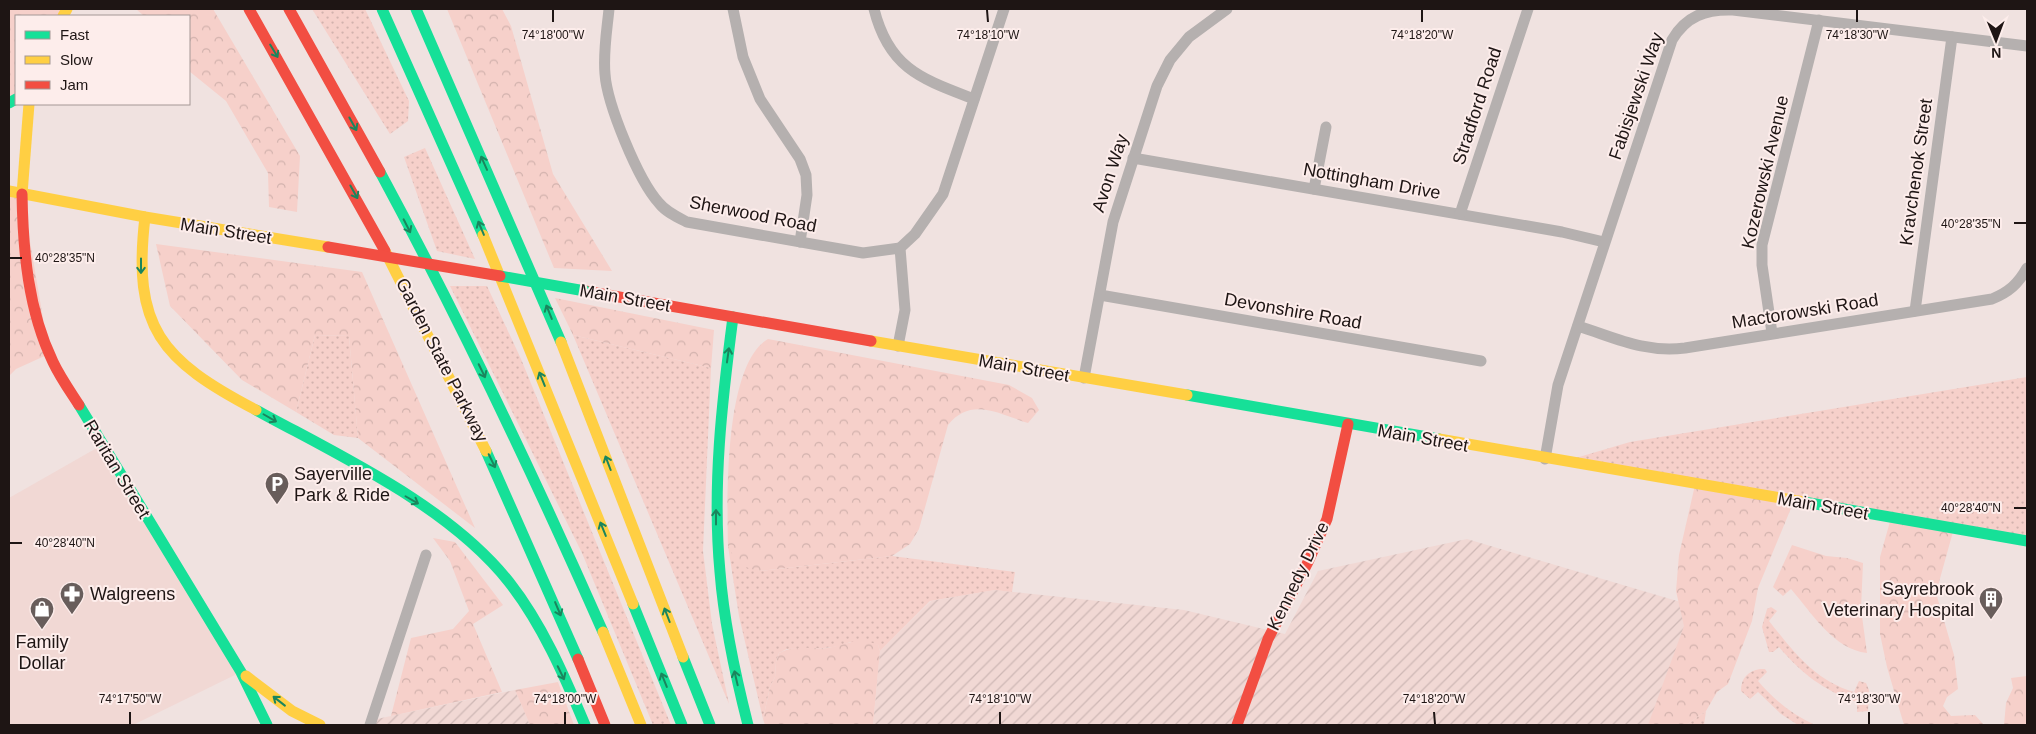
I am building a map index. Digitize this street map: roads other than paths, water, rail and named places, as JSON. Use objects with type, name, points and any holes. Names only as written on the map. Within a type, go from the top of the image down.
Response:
[{"type":"main road","name":"Garden State Parkway","points":[[249,9],[316,123],[380,238],[453,380],[518,516],[605,725]]},
{"type":"main road","name":"Garden State Parkway","points":[[289,9],[386,186],[508,424],[581,581],[641,725]]},
{"type":"main road","points":[[382,9],[474,213],[682,725]]},
{"type":"main road","points":[[416,9],[551,318],[710,725]]},
{"type":"main road","name":"Raritan Street","points":[[29,105],[22,194],[22,236],[27,279],[42,335],[53,363],[241,672],[257,701],[266,725]]},
{"type":"main road","name":"Main Street","points":[[9,191],[145,217],[584,291],[2027,541]]},
{"type":"main road","points":[[145,217],[141,265],[142,292],[150,319],[173,354],[194,372],[228,394],[434,513],[474,545],[505,577],[531,613],[585,725]]},
{"type":"main road","points":[[733,317],[717,454],[717,550],[730,653],[748,725]]},
{"type":"main road","name":"Kennedy Drive","points":[[1238,725],[1268,639],[1308,562],[1327,519],[1348,424]]},
{"type":"main road","points":[[241,672],[292,711],[320,725]]},
{"type":"street","name":"Sherwood Road","points":[[609,9],[605,73],[607,90],[622,133],[647,185],[659,204],[687,222],[863,253],[900,248]]},
{"type":"street","points":[[733,9],[743,57],[760,99],[800,159],[806,175],[807,195],[800,242]]},
{"type":"street","points":[[874,9],[885,40],[910,70],[932,82],[974,100]]},
{"type":"street","points":[[898,346],[905,310],[900,248],[916,234],[943,194],[1004,9]]},
{"type":"street","name":"Avon Way","points":[[1084,378],[1113,222],[1157,86],[1170,60],[1189,37],[1228,9]]},
{"type":"street","name":"Stradford Road","points":[[1460,214],[1528,9]]},
{"type":"street","name":"Fabisjewski Way","points":[[1545,459],[1558,385],[1604,242],[1672,40],[1678,30],[1693,17],[1716,9],[2027,46]]},
{"type":"street","name":"Kozerowski Avenue","points":[[1772,333],[1762,265],[1762,245],[1819,20]]},
{"type":"street","name":"Kravchenok Street","points":[[1915,311],[1952,37]]},
{"type":"street","points":[[1314,189],[1326,127]]},
{"type":"street","name":"Nottingham Drive","points":[[1133,158],[1562,232],[1604,242]]},
{"type":"street","name":"Mactorowski Road","points":[[1578,326],[1644,348],[1663,350],[1992,299],[2007,293],[2016,285],[2027,268]]},
{"type":"street","name":"Devonshire Road","points":[[1100,295],[1481,361]]},
{"type":"street","points":[[370,725],[426,555]]},
{"type":"place","name":"Sayerville Park & Ride","points":[[277,505]]},
{"type":"place","name":"Walgreens","points":[[72,615]]},
{"type":"place","name":"Sayrebrook Veterinary Hospital","points":[[1991,620]]},
{"type":"place","name":"Family Dollar","points":[[42,630]]}]
